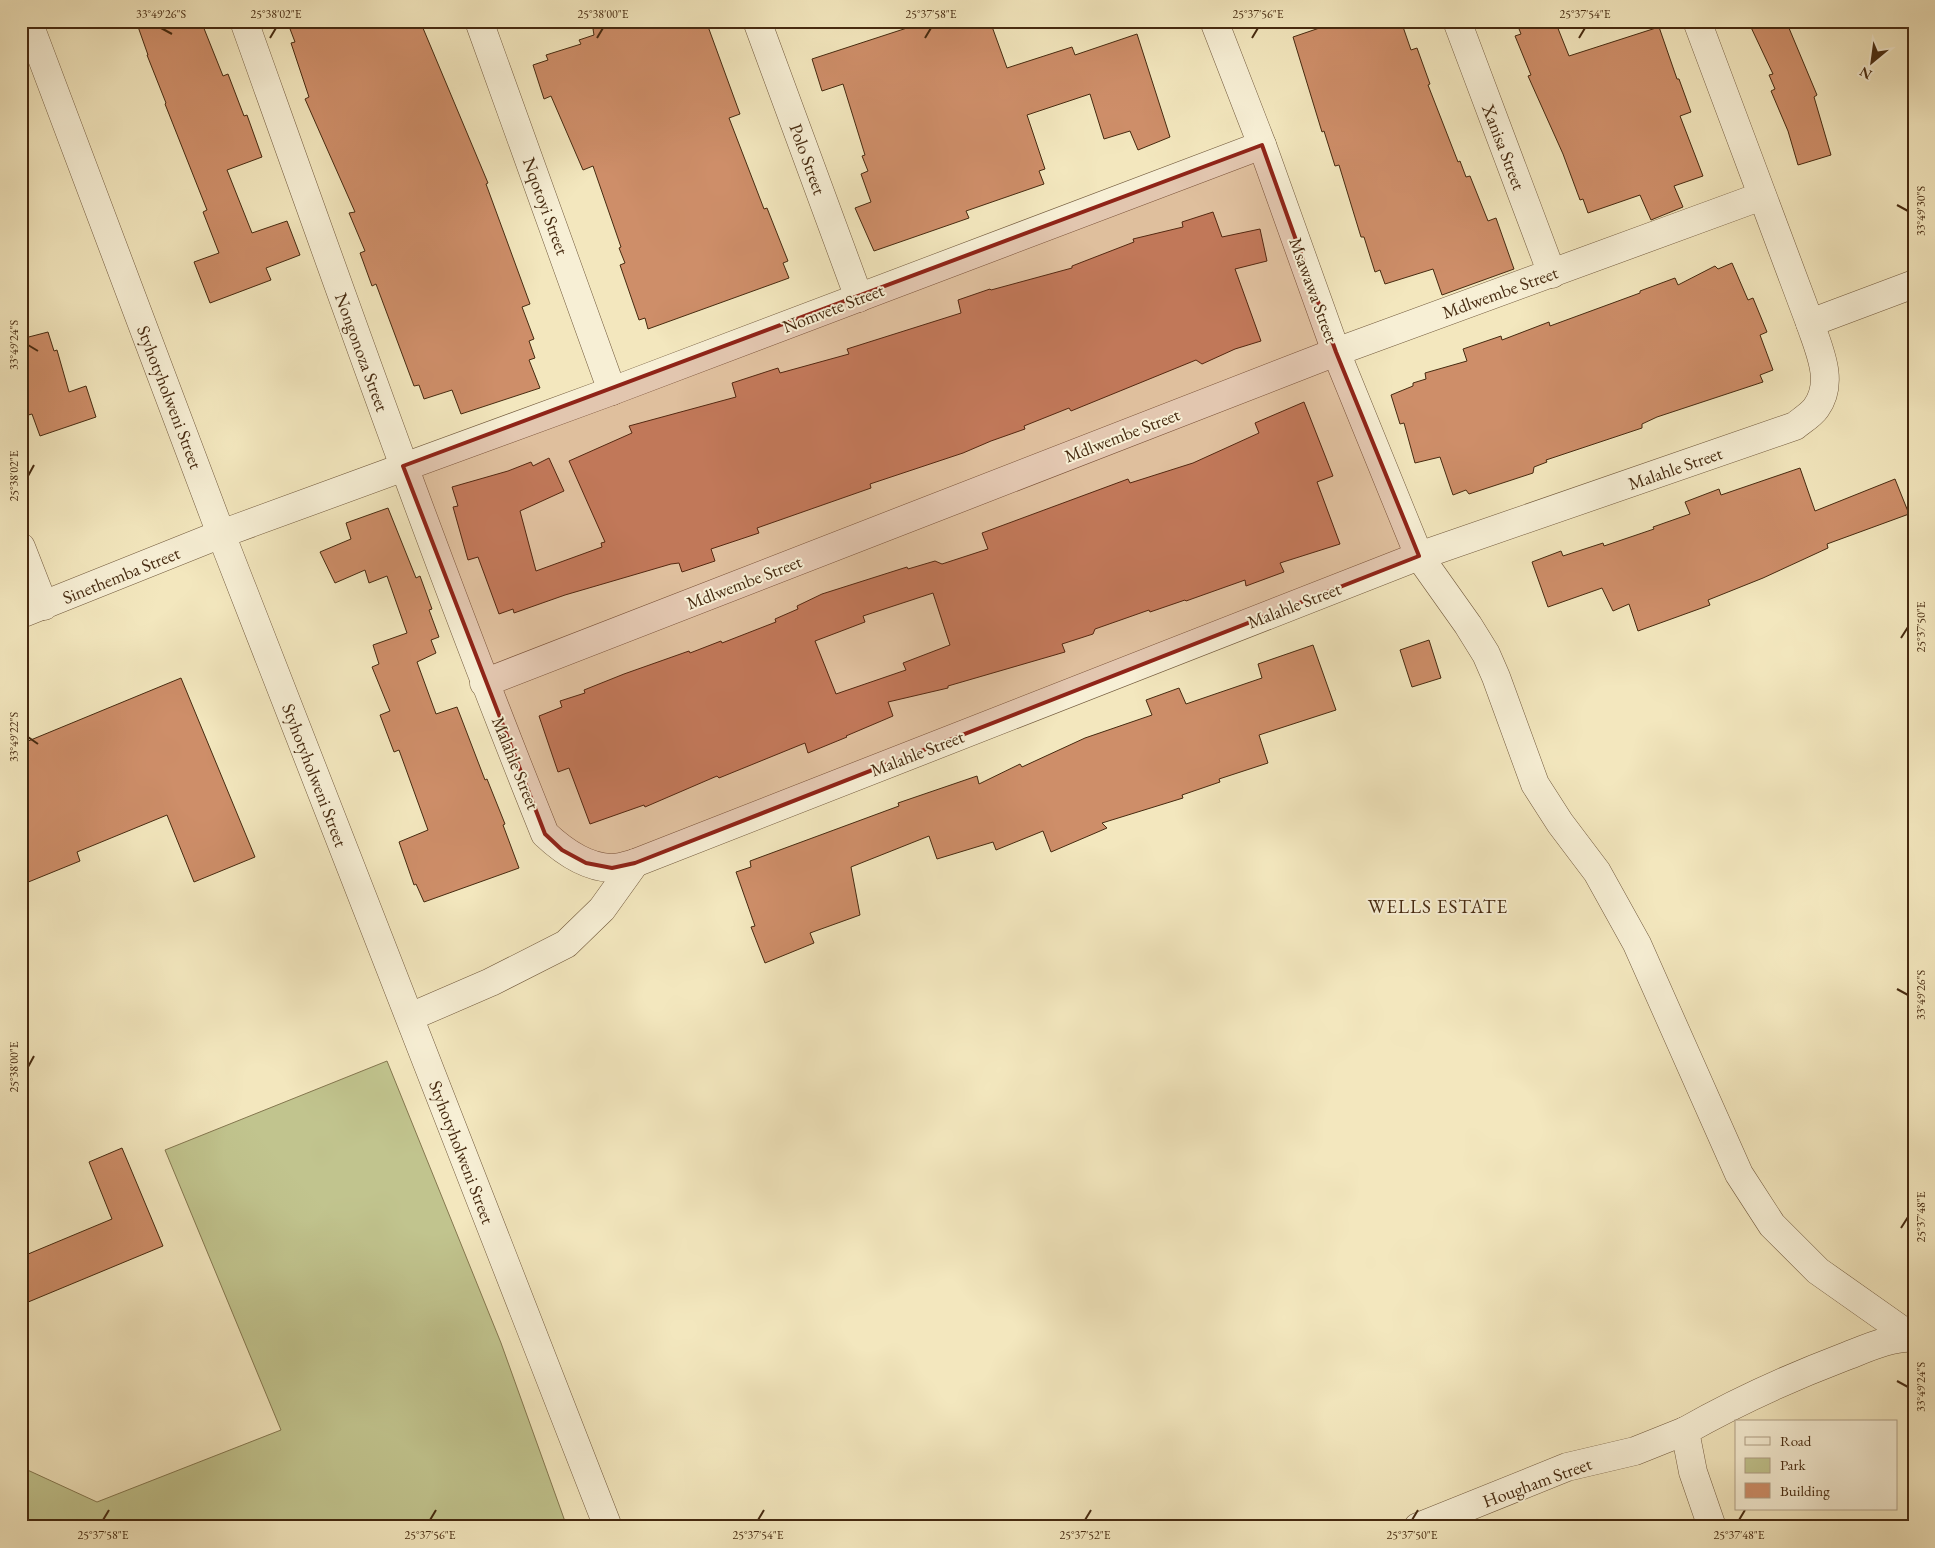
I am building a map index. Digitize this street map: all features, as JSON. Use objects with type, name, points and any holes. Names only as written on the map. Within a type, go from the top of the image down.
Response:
[{"type":"street","name":"Styhotyholweni Street","points":[[28,21],[222,534],[608,1527]]},
{"type":"street","name":"Nongonoza Street","points":[[244,21],[403,466],[484,682]]},
{"type":"street","name":"Nqotoyi Street","points":[[479,21],[612,391]]},
{"type":"street","name":"Msawawa Street","points":[[1214,21],[1262,145],[1336,352],[1418,556],[1468,625],[1486,654],[1535,784],[1560,823],[1598,872],[1637,944],[1744,1181],[1772,1225],[1818,1271],[1913,1338]]},
{"type":"street","name":"Xanisa Street","points":[[1457,21],[1552,274]]},
{"type":"street","name":"Malahle Street","points":[[484,682],[545,834],[562,850],[586,863],[612,868],[635,863],[1418,556],[1795,426],[1816,409],[1825,388],[1825,368],[1810,323],[1697,21]]},
{"type":"street","name":"Polo Street","points":[[765,24],[859,298]]},
{"type":"street","name":"Nomvete Street","points":[[403,466],[612,391],[1262,145]]},
{"type":"street","name":"Mdlwembe Street","points":[[484,682],[1336,352],[1762,196]]},
{"type":"street","points":[[1810,323],[1914,284]]},
{"type":"street","name":"Sinethemba Street","points":[[33,610],[222,534],[403,466]]},
{"type":"street","points":[[21,547],[33,610]]},
{"type":"street","points":[[410,1018],[491,982],[566,944],[602,909],[635,863]]},
{"type":"street","name":"Hougham Street","points":[[1418,1527],[1567,1467],[1635,1451],[1685,1431],[1719,1411],[1790,1378],[1888,1342],[1913,1338]]},
{"type":"street","points":[[1685,1431],[1693,1472],[1712,1527]]},
{"type":"highlighted area","points":[[1262,145],[1336,352],[1419,556],[635,863],[612,868],[586,863],[562,850],[545,834],[403,466]]},
{"type":"green space","points":[[387,1061],[501,1343],[567,1527],[21,1527],[21,1467],[97,1502],[281,1430],[165,1150]]},
{"type":"building","points":[[136,21],[201,21],[223,76],[228,74],[244,116],[247,115],[262,157],[227,170],[252,233],[287,221],[300,255],[266,268],[271,280],[210,303],[194,262],[219,253],[203,212],[207,210],[165,104]]},
{"type":"building","points":[[287,21],[420,21],[488,183],[486,184],[530,304],[522,307],[534,339],[529,341],[535,358],[529,360],[540,388],[461,414],[452,390],[424,399],[419,385],[414,386],[376,284],[372,286],[360,253],[365,251],[349,213],[355,212],[305,99],[309,97],[291,43],[295,42]]},
{"type":"building","points":[[618,21],[706,21],[740,114],[729,118],[764,209],[767,208],[788,261],[783,263],[789,278],[648,329],[645,318],[639,320],[620,265],[625,263],[619,248],[621,247],[593,166],[583,170],[551,96],[544,99],[533,65],[548,60],[546,55],[581,44],[579,40],[594,35],[593,29]]},
{"type":"building","points":[[934,21],[990,21],[1007,68],[1072,47],[1075,55],[1137,34],[1170,137],[1138,150],[1130,131],[1104,139],[1090,94],[1027,115],[1045,169],[1039,171],[1044,184],[966,211],[969,218],[874,251],[855,208],[871,202],[861,174],[868,171],[862,156],[865,155],[843,84],[822,91],[812,59]]},
{"type":"building","points":[[1340,21],[1401,21],[1411,50],[1417,48],[1430,84],[1428,85],[1458,162],[1460,161],[1466,177],[1470,176],[1488,221],[1496,218],[1514,269],[1442,295],[1433,269],[1385,284],[1380,270],[1375,272],[1364,237],[1361,237],[1339,165],[1335,166],[1324,131],[1322,132],[1293,37]]},
{"type":"building","points":[[1516,21],[1555,21],[1569,56],[1659,27],[1691,112],[1680,116],[1703,176],[1674,186],[1683,207],[1651,220],[1640,195],[1588,213],[1583,199],[1580,200],[1563,154],[1528,76],[1531,75],[1515,36],[1521,34]]},
{"type":"building","points":[[1748,21],[1786,21],[1817,95],[1814,97],[1831,155],[1798,165],[1788,131],[1771,91],[1775,89],[1769,75],[1773,74]]},
{"type":"building","points":[[1213,212],[1222,237],[1260,229],[1267,261],[1235,269],[1261,341],[1235,349],[1202,364],[1196,360],[1071,411],[1069,408],[1024,426],[1025,429],[963,453],[870,484],[871,488],[757,528],[759,533],[711,549],[715,561],[682,572],[679,563],[671,564],[565,595],[514,613],[513,609],[499,614],[478,557],[468,560],[453,507],[458,506],[452,487],[508,471],[531,462],[533,466],[549,458],[564,491],[520,511],[536,571],[602,547],[601,543],[605,542],[569,461],[632,433],[629,426],[736,397],[732,383],[778,368],[780,373],[849,354],[847,349],[961,313],[958,300],[990,289],[1072,268],[1072,266],[1134,242],[1133,239],[1183,227],[1182,222]]},
{"type":"building","points":[[1732,263],[1748,300],[1753,298],[1767,332],[1760,335],[1773,370],[1760,375],[1763,382],[1657,417],[1642,424],[1642,428],[1546,460],[1547,462],[1534,467],[1533,473],[1469,494],[1466,490],[1453,495],[1440,457],[1415,463],[1404,423],[1400,424],[1391,395],[1413,386],[1413,383],[1426,379],[1425,373],[1467,361],[1463,349],[1501,336],[1502,340],[1549,322],[1550,326],[1675,278],[1678,285],[1715,266],[1718,269]]},
{"type":"building","points":[[48,332],[54,351],[57,350],[69,392],[86,386],[96,417],[40,436],[32,414],[21,417],[21,339]]},
{"type":"building","points":[[1304,402],[1333,476],[1317,482],[1340,544],[1280,563],[1284,572],[1246,586],[1245,580],[1186,601],[1150,612],[1149,610],[1095,629],[1093,634],[1062,644],[1065,652],[948,686],[948,688],[888,702],[893,716],[808,753],[805,743],[719,778],[717,776],[645,807],[644,805],[590,824],[569,768],[558,772],[539,716],[562,707],[560,701],[585,693],[584,690],[624,674],[689,651],[690,653],[721,641],[722,643],[776,622],[775,619],[798,609],[797,606],[822,594],[907,567],[908,569],[935,561],[942,564],[988,549],[982,533],[1128,479],[1130,483],[1193,463],[1259,433],[1255,423]],"holes":[[[933,593],[950,645],[903,663],[906,670],[836,694],[815,641],[865,622],[863,616]]]},
{"type":"building","points":[[1800,468],[1815,511],[1895,479],[1909,514],[1827,544],[1828,548],[1763,578],[1708,600],[1710,605],[1638,631],[1629,604],[1613,611],[1602,588],[1548,607],[1532,562],[1561,551],[1563,556],[1603,543],[1604,546],[1654,529],[1653,527],[1690,514],[1685,502],[1719,489],[1721,495]]},
{"type":"building","points":[[388,508],[416,578],[420,576],[432,609],[429,610],[439,637],[431,640],[436,653],[417,662],[436,714],[457,707],[485,780],[487,779],[505,824],[503,825],[519,868],[424,902],[416,884],[414,885],[399,842],[428,830],[399,750],[394,752],[380,715],[390,711],[372,667],[379,664],[373,645],[407,633],[387,576],[369,583],[365,570],[335,583],[320,552],[351,539],[346,523]]},
{"type":"building","points":[[1429,640],[1441,678],[1412,687],[1400,650]]},
{"type":"building","points":[[1313,645],[1336,710],[1259,735],[1268,763],[1219,779],[1220,782],[1182,795],[1183,798],[1102,823],[1107,828],[1051,852],[1043,831],[996,850],[993,842],[937,859],[929,836],[851,867],[860,915],[810,933],[814,943],[765,963],[751,927],[755,926],[736,872],[751,867],[750,861],[899,806],[898,803],[977,776],[979,784],[1020,764],[1022,767],[1085,738],[1152,715],[1146,700],[1179,688],[1186,704],[1262,678],[1258,664]]},
{"type":"building","points":[[181,678],[255,857],[194,882],[167,815],[77,852],[80,861],[21,885],[21,744]]},
{"type":"building","points":[[122,1148],[163,1246],[21,1305],[21,1257],[112,1219],[89,1162]]},
{"type":"district","name":"WELLS ESTATE","points":[[1438,906]]}]
